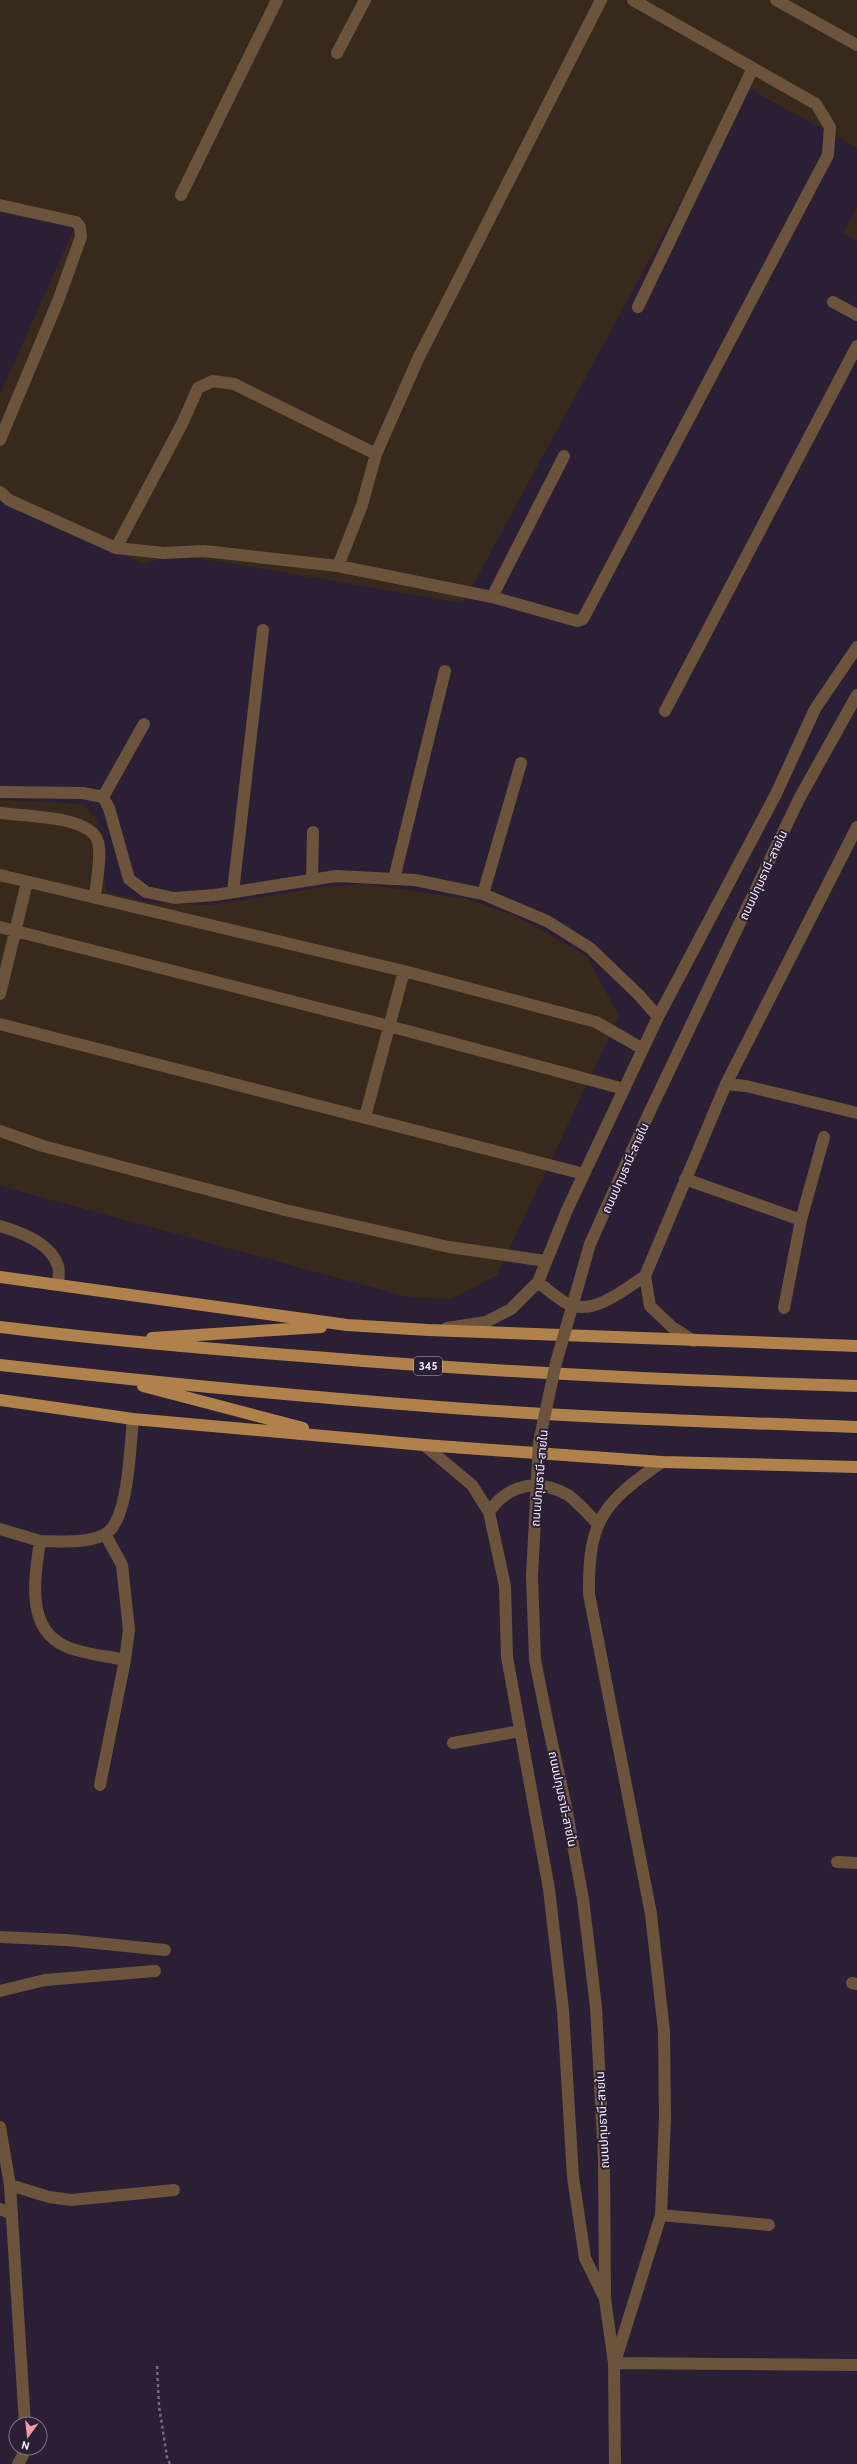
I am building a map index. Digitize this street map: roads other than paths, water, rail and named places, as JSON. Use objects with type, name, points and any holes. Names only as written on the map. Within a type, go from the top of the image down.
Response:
[{"type":"main road","points":[[0,1278],[347,1325],[428,1330],[694,1341],[857,1346]]},
{"type":"main road","points":[[111,1341],[347,1325]]},
{"type":"main road","name":"345","points":[[0,1327],[111,1341],[430,1367],[692,1382],[857,1386]]},
{"type":"main road","points":[[0,1365],[109,1377],[425,1406],[690,1422],[857,1427]]},
{"type":"main road","points":[[109,1377],[337,1436]]},
{"type":"main road","points":[[0,1400],[133,1419],[337,1436],[424,1445],[662,1462],[857,1467]]},
{"type":"street","points":[[181,194],[277,0]]},
{"type":"street","points":[[337,53],[365,0]]},
{"type":"street","points":[[338,566],[362,505],[376,454],[418,359],[601,0]]},
{"type":"street","points":[[0,492],[9,500],[116,548],[164,553],[204,551],[338,566],[492,597],[577,620],[582,618],[828,155],[830,127],[816,104],[633,0]]},
{"type":"street","points":[[776,0],[857,45]]},
{"type":"street","points":[[638,307],[753,68]]},
{"type":"street","points":[[0,205],[76,222],[80,227],[81,237],[58,301],[0,440]]},
{"type":"street","points":[[833,302],[857,315]]},
{"type":"street","points":[[665,711],[857,346]]},
{"type":"street","points":[[116,548],[182,424],[198,388],[213,381],[234,384],[376,454]]},
{"type":"street","points":[[492,597],[564,456]]},
{"type":"street","points":[[233,892],[263,630]]},
{"type":"street","points":[[428,1330],[486,1322],[511,1309],[538,1282],[584,1174],[658,1017],[776,794],[815,709],[857,647]]},
{"type":"street","points":[[394,879],[445,671]]},
{"type":"street","name":"ถนนปทุมธานี-สายใน","points":[[605,2299],[604,2160],[596,2007],[583,1899],[566,1807],[535,1660],[532,1576],[539,1442],[556,1363],[590,1244],[650,1111],[798,798],[857,695]]},
{"type":"street","points":[[103,797],[144,724]]},
{"type":"street","points":[[484,894],[521,763]]},
{"type":"street","points":[[0,792],[83,793],[103,797]]},
{"type":"street","points":[[103,797],[109,808],[129,879],[146,892],[174,898],[233,892],[336,876],[415,880],[484,894],[547,921],[590,948],[639,995],[658,1017]]},
{"type":"street","points":[[0,813],[62,820],[86,826],[95,832],[99,844],[95,898]]},
{"type":"street","points":[[694,1341],[672,1327],[650,1306],[645,1276],[726,1084],[857,827]]},
{"type":"street","points":[[312,880],[313,832]]},
{"type":"street","points":[[0,875],[404,970],[596,1022],[643,1049]]},
{"type":"street","points":[[0,994],[26,882]]},
{"type":"street","points":[[0,927],[389,1026],[624,1089]]},
{"type":"street","points":[[365,1117],[404,970]]},
{"type":"street","points":[[0,1024],[584,1174]]},
{"type":"street","points":[[726,1084],[746,1086],[857,1113]]},
{"type":"street","points":[[0,1131],[43,1146],[285,1210],[449,1247],[546,1261]]},
{"type":"street","points":[[784,1308],[801,1220],[824,1136]]},
{"type":"street","points":[[685,1179],[801,1220]]},
{"type":"street","points":[[0,1226],[28,1236],[47,1249],[58,1266],[58,1285]]},
{"type":"street","points":[[538,1282],[569,1305],[589,1307],[613,1297],[645,1276]]},
{"type":"street","points":[[0,1529],[40,1541],[82,1542],[105,1534],[118,1520],[124,1504],[133,1419]]},
{"type":"street","points":[[424,1445],[472,1485],[489,1512],[505,1586],[507,1657],[538,1821],[549,1889],[564,2010],[573,2177],[586,2258],[605,2299],[614,2363],[615,2464]]},
{"type":"street","points":[[614,2363],[661,2215],[665,2118],[664,2031],[652,1914],[588,1594],[591,1543],[598,1523],[610,1504],[625,1489],[662,1462]]},
{"type":"street","points":[[489,1512],[499,1498],[515,1488],[546,1486],[568,1496],[598,1523]]},
{"type":"street","points":[[100,1785],[126,1660],[129,1630],[122,1565],[105,1534]]},
{"type":"street","points":[[40,1541],[34,1580],[36,1605],[44,1629],[65,1646],[126,1660]]},
{"type":"street","points":[[453,1743],[520,1731]]},
{"type":"street","points":[[837,1862],[857,1864]]},
{"type":"street","points":[[0,1937],[66,1940],[165,1950]]},
{"type":"street","points":[[0,1991],[45,1980],[155,1971]]},
{"type":"street","points":[[0,2127],[10,2185],[24,2416]]},
{"type":"street","points":[[10,2185],[49,2197],[71,2200],[174,2190]]},
{"type":"street","points":[[0,2210],[12,2214]]},
{"type":"street","points":[[661,2215],[769,2225]]},
{"type":"street","points":[[614,2363],[857,2365]]}]
